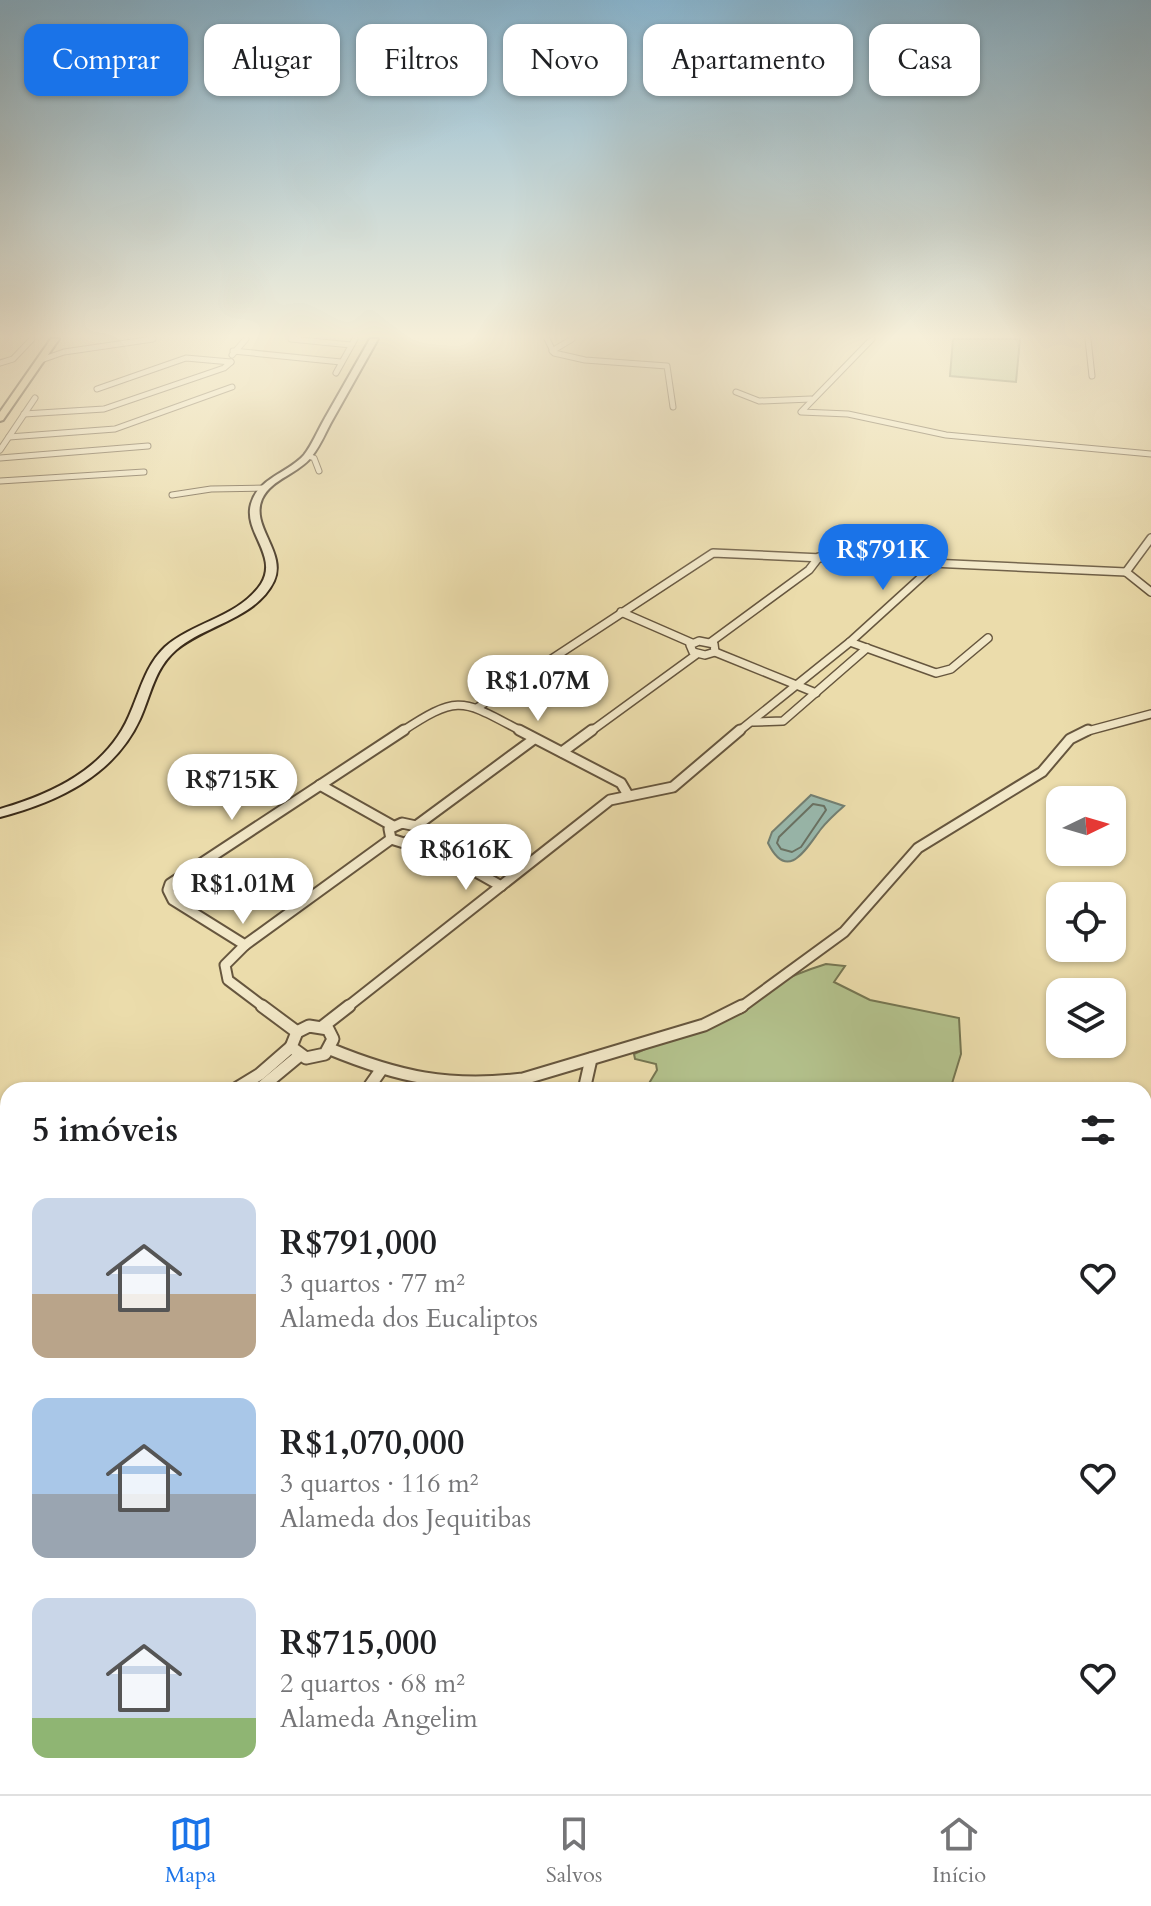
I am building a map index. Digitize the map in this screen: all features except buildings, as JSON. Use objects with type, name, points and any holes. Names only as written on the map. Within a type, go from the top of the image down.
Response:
[{"type":"main road","points":[[0,813],[58,793],[110,755],[133,720],[151,669],[172,647],[244,604],[268,582],[271,553],[254,515],[265,488],[295,469],[308,456],[327,423]]},
{"type":"street","points":[[0,450],[18,423]]},
{"type":"street","points":[[9,437],[121,428],[135,423]]},
{"type":"street","points":[[889,423],[946,435],[1151,454]]},
{"type":"street","points":[[0,458],[148,446]]},
{"type":"street","points":[[308,456],[314,458],[319,471]]},
{"type":"street","points":[[0,481],[144,472]]},
{"type":"street","points":[[172,495],[211,489],[265,488]]},
{"type":"street","points":[[1126,572],[1151,538]]},
{"type":"street","points":[[477,708],[713,553],[1126,572],[1151,592]]},
{"type":"street","points":[[621,612],[692,643],[711,642],[809,570],[819,557]]},
{"type":"street","points":[[322,1027],[610,800],[673,787],[794,684],[850,642],[938,562]]},
{"type":"street","points":[[850,642],[943,673],[988,638]]},
{"type":"street","points":[[711,642],[716,646],[715,652]]},
{"type":"street","points":[[692,643],[691,650],[697,654]]},
{"type":"street","points":[[753,722],[783,721],[867,648]]},
{"type":"street","points":[[562,752],[697,654],[715,652],[816,693]]},
{"type":"street","points":[[245,945],[173,900],[168,890],[170,884],[426,714],[446,705],[477,708],[621,783],[628,795]]},
{"type":"street","points":[[502,1082],[591,1059],[704,1025],[732,1013],[844,932],[918,848],[1042,772],[1070,739],[1088,730],[1151,714]]},
{"type":"street","points":[[416,826],[419,832],[416,838],[404,843],[391,839],[388,833],[393,826],[402,823],[416,826],[534,739]]},
{"type":"street","points":[[320,785],[393,826]]},
{"type":"street","points":[[416,838],[501,886]]},
{"type":"street","points":[[297,1032],[225,975],[225,965],[245,945],[391,839]]},
{"type":"street","points":[[297,1032],[309,1026],[322,1027],[332,1033],[330,1049]]},
{"type":"street","points":[[266,1082],[295,1052],[297,1032]]},
{"type":"street","points":[[295,1052],[312,1058],[330,1049],[381,1070],[431,1082]]},
{"type":"street","points":[[247,1082],[295,1052]]},
{"type":"street","points":[[586,1082],[591,1059]]},
{"type":"street","points":[[373,1082],[381,1070]]},
{"type":"green space","points":[[826,964],[845,966],[834,982],[870,1000],[959,1018],[961,1054],[952,1082],[650,1082],[657,1070],[656,1064],[635,1059],[634,1054],[801,973]]},
{"type":"water","points":[[811,795],[844,806],[797,858],[783,861],[768,843],[772,832]]}]
